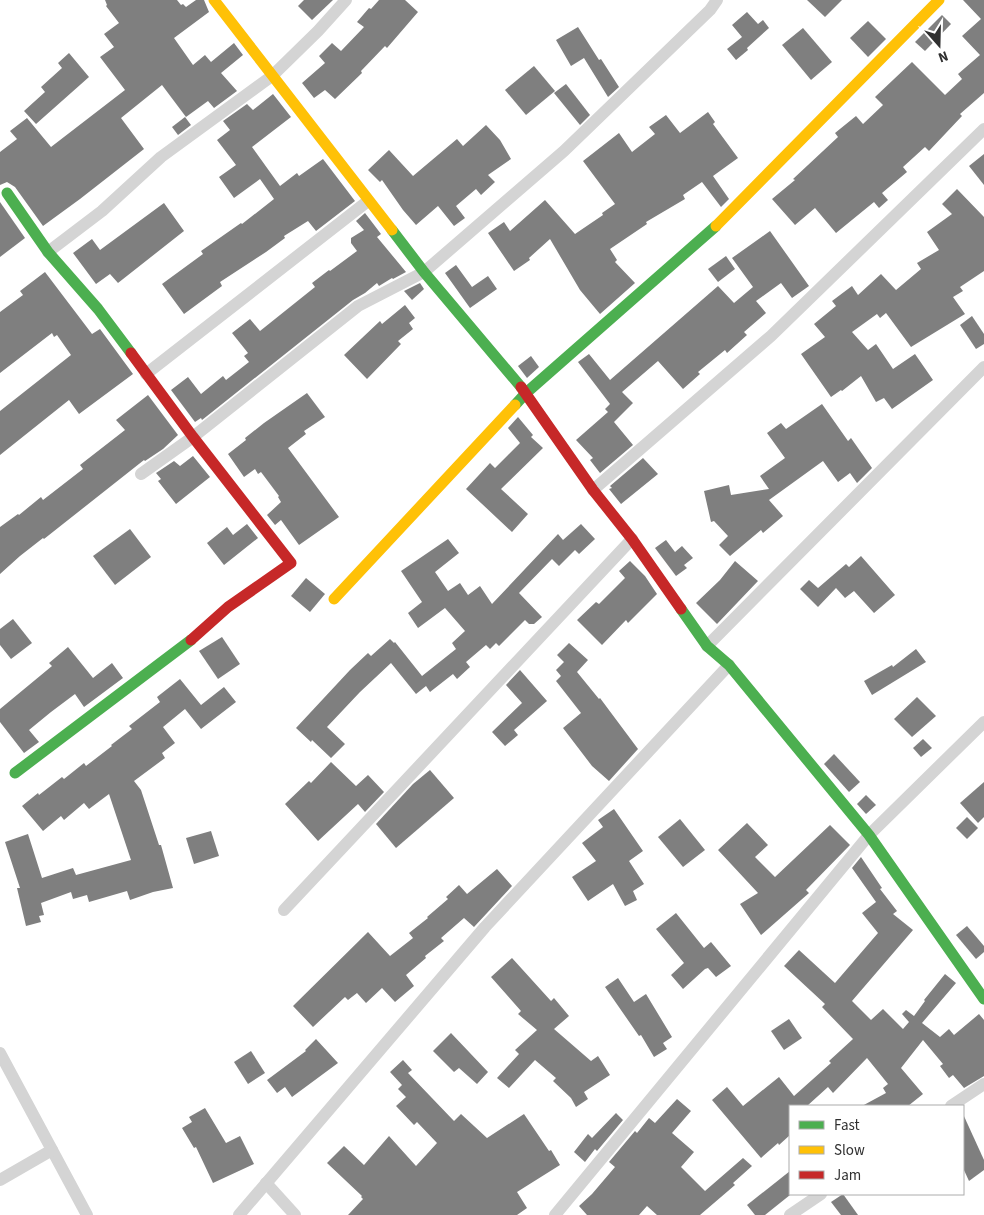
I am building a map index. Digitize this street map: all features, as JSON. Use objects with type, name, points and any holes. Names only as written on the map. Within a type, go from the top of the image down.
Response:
[{"type":"street","points":[[214,0],[424,272],[526,393],[593,490],[632,539],[707,646],[729,665],[869,835],[984,999]]},
{"type":"street","points":[[48,252],[102,210],[161,157],[272,76],[318,31],[346,0]]},
{"type":"street","points":[[141,474],[193,437],[358,306],[424,272],[564,151],[710,10],[717,0]]},
{"type":"street","points":[[334,599],[526,393],[728,215],[938,0]]},
{"type":"street","points":[[593,490],[771,336],[984,129]]},
{"type":"street","points":[[7,193],[48,252],[98,309],[193,437],[291,563],[228,607],[196,636],[15,773]]},
{"type":"street","points":[[146,374],[368,201]]},
{"type":"street","points":[[707,646],[984,367]]},
{"type":"street","points":[[284,910],[632,539]]},
{"type":"street","points":[[239,1215],[485,927],[729,665]]},
{"type":"street","points":[[555,1215],[869,835],[984,722]]},
{"type":"street","points":[[0,1054],[87,1215]]},
{"type":"street","points":[[952,1105],[984,1084]]},
{"type":"street","points":[[0,1180],[52,1150]]},
{"type":"street","points":[[266,1183],[295,1215]]},
{"type":"street","points":[[790,1215],[820,1195]]},
{"type":"building","points":[[105,0],[177,0],[186,7],[196,0],[204,0],[209,12],[174,38],[193,65],[205,55],[211,62],[234,43],[243,55],[221,73],[237,91],[214,108],[208,101],[186,117],[162,85],[121,118],[144,149],[43,226],[15,187],[7,182],[0,185],[0,152],[17,139],[10,131],[27,118],[51,147],[125,90],[100,57],[114,47],[104,34],[119,23],[106,6]]},
{"type":"building","points":[[304,0],[333,0],[312,20],[298,6]]},
{"type":"building","points":[[379,0],[405,0],[418,12],[387,48],[385,46],[361,71],[362,73],[335,99],[325,90],[314,98],[302,83],[325,63],[319,56],[332,43],[341,51],[364,27],[357,22]]},
{"type":"building","points":[[807,0],[842,0],[825,17]]},
{"type":"building","points":[[963,0],[984,0],[984,93],[960,114],[962,116],[929,151],[925,147],[903,167],[907,172],[882,193],[888,200],[879,208],[874,202],[836,233],[815,208],[795,225],[772,199],[795,180],[793,179],[838,137],[835,133],[856,116],[863,124],[883,105],[875,97],[912,62],[945,95],[962,79],[958,74],[980,55],[962,36],[981,19]]},
{"type":"building","points":[[747,12],[758,24],[763,20],[769,28],[736,60],[727,49],[742,37],[732,25]]},
{"type":"building","points":[[942,15],[951,24],[925,51],[915,42]]},
{"type":"building","points":[[868,21],[886,39],[868,57],[850,38]]},
{"type":"building","points":[[578,27],[619,87],[608,97],[584,58],[571,66],[556,40]]},
{"type":"building","points":[[803,28],[832,62],[811,80],[782,45]]},
{"type":"building","points":[[69,53],[89,77],[36,124],[24,111],[45,92],[41,87],[62,68],[58,63]]},
{"type":"building","points":[[534,66],[555,91],[526,115],[505,90]]},
{"type":"building","points":[[566,84],[590,115],[580,125],[554,93]]},
{"type":"building","points":[[273,94],[291,117],[252,147],[280,186],[297,173],[299,176],[323,159],[355,201],[316,231],[308,221],[284,236],[285,238],[266,252],[220,282],[222,286],[184,314],[162,284],[203,254],[201,251],[242,224],[274,199],[260,179],[234,198],[219,177],[236,165],[217,140],[230,130],[223,121],[247,104],[253,110]]},
{"type":"building","points":[[708,112],[715,122],[713,124],[738,158],[713,176],[729,199],[721,207],[702,182],[683,195],[685,199],[646,222],[647,224],[610,249],[617,260],[615,262],[635,283],[600,314],[580,290],[550,239],[529,258],[530,260],[514,271],[488,233],[504,222],[510,231],[545,200],[575,234],[603,215],[602,213],[615,204],[583,161],[619,133],[632,152],[655,134],[649,127],[666,115],[680,133]]},
{"type":"building","points":[[185,117],[191,125],[178,135],[172,127]]},
{"type":"building","points":[[486,125],[500,140],[511,159],[488,175],[495,182],[481,195],[476,189],[456,206],[465,218],[454,226],[438,206],[416,225],[382,180],[380,182],[368,170],[389,150],[413,176],[457,139],[463,146]]},
{"type":"building","points":[[984,154],[984,185],[969,166]]},
{"type":"building","points":[[957,189],[984,217],[984,271],[960,287],[963,291],[953,297],[965,314],[911,347],[886,313],[880,318],[877,314],[852,332],[868,350],[876,344],[893,369],[915,354],[933,380],[892,409],[884,398],[876,402],[861,376],[831,397],[801,354],[825,337],[814,324],[836,306],[832,301],[852,286],[858,295],[881,274],[896,290],[921,269],[917,263],[939,250],[927,232],[952,214],[942,204]]},
{"type":"building","points":[[0,202],[25,238],[0,257]]},
{"type":"building","points":[[164,203],[184,231],[118,283],[110,274],[96,284],[73,253],[92,239],[100,250]]},
{"type":"building","points":[[365,213],[381,234],[377,237],[406,272],[379,286],[377,283],[353,300],[202,420],[201,418],[195,422],[171,390],[188,377],[201,394],[223,376],[226,380],[249,362],[244,356],[248,353],[232,333],[250,319],[260,331],[315,287],[312,283],[357,251],[351,243],[351,238],[364,230],[356,221]]},
{"type":"building","points":[[770,231],[809,286],[792,298],[781,283],[756,301],[766,313],[744,332],[747,335],[727,353],[725,350],[698,372],[700,374],[683,389],[658,361],[622,392],[633,403],[614,422],[633,445],[600,473],[590,460],[593,458],[576,440],[608,412],[605,409],[610,404],[578,362],[589,354],[610,380],[718,286],[734,303],[753,287],[732,258]]},
{"type":"building","points":[[726,256],[735,269],[718,282],[708,269]]},
{"type":"building","points":[[456,265],[472,287],[488,276],[497,289],[470,308],[445,273]]},
{"type":"building","points":[[45,272],[92,334],[100,329],[133,374],[79,414],[69,400],[0,455],[0,411],[71,355],[57,335],[54,337],[52,333],[0,373],[0,312],[23,295],[20,291]]},
{"type":"building","points":[[420,283],[424,289],[412,300],[404,291]]},
{"type":"building","points":[[405,305],[415,318],[409,323],[413,329],[398,341],[401,344],[367,379],[344,355],[380,321],[382,324]]},
{"type":"building","points":[[972,316],[984,334],[984,344],[976,349],[960,325]]},
{"type":"building","points":[[531,356],[539,367],[527,378],[518,366]]},
{"type":"building","points":[[307,393],[325,417],[304,431],[306,434],[288,448],[339,517],[299,545],[281,520],[275,525],[267,515],[281,502],[279,496],[261,472],[258,474],[255,469],[244,477],[228,454],[264,423]]},
{"type":"building","points":[[148,395],[178,435],[163,449],[144,460],[43,538],[0,574],[0,527],[19,515],[41,497],[43,500],[83,469],[80,465],[125,430],[116,420]]},
{"type":"building","points":[[822,404],[848,441],[851,438],[872,468],[857,483],[850,473],[838,482],[823,461],[769,500],[783,516],[763,533],[761,530],[730,556],[719,545],[728,536],[714,521],[711,522],[704,491],[729,485],[731,495],[769,489],[760,476],[785,458],[767,433],[781,423],[786,429]]},
{"type":"building","points":[[518,417],[533,435],[531,437],[543,448],[501,489],[528,514],[512,532],[466,489],[490,463],[495,468],[520,443],[508,428]]},
{"type":"building","points":[[193,456],[210,477],[176,504],[158,481],[161,479],[156,473],[174,461],[180,466]]},
{"type":"building","points":[[643,458],[658,474],[621,504],[609,489],[612,488],[610,486]]},
{"type":"building","points":[[247,524],[258,538],[224,565],[207,543],[227,527],[233,535]]},
{"type":"building","points":[[581,524],[595,539],[579,554],[575,550],[559,566],[552,559],[519,593],[542,617],[534,624],[529,624],[525,620],[499,646],[496,643],[490,649],[486,645],[466,662],[470,667],[457,679],[453,674],[430,692],[426,686],[416,694],[391,663],[327,727],[345,744],[331,758],[296,728],[350,670],[368,653],[371,656],[390,639],[395,642],[422,676],[456,649],[452,643],[465,631],[445,608],[418,628],[408,613],[422,602],[401,571],[448,539],[459,553],[435,572],[448,591],[460,583],[468,595],[480,586],[492,604],[558,534],[563,540]]},
{"type":"building","points":[[130,529],[151,557],[115,585],[93,556]]},
{"type":"building","points":[[666,540],[675,552],[682,546],[693,558],[684,565],[687,568],[676,576],[655,548]]},
{"type":"building","points":[[861,556],[895,595],[874,613],[854,591],[845,598],[836,588],[818,607],[800,589],[809,580],[818,588],[846,564],[849,567]]},
{"type":"building","points":[[630,561],[645,576],[657,594],[628,623],[626,620],[602,645],[577,620],[596,602],[599,604],[625,578],[619,571]]},
{"type":"building","points":[[735,561],[758,581],[717,624],[696,603],[720,580]]},
{"type":"building","points":[[306,578],[325,594],[310,612],[291,596]]},
{"type":"building","points":[[13,619],[32,643],[11,659],[0,645],[0,629]]},
{"type":"building","points":[[222,637],[240,664],[218,679],[199,651]]},
{"type":"building","points":[[569,643],[588,660],[577,672],[600,698],[638,749],[609,781],[592,766],[563,728],[581,713],[556,681],[561,676],[556,670],[564,662],[557,655]]},
{"type":"building","points":[[68,647],[93,678],[112,663],[123,678],[84,707],[75,694],[51,712],[29,730],[39,742],[24,753],[0,722],[0,709],[52,666],[49,663]]},
{"type":"building","points":[[916,649],[926,662],[872,695],[864,681],[892,665],[893,667]]},
{"type":"building","points":[[520,670],[547,701],[514,730],[518,735],[505,746],[492,732],[522,703],[506,685]]},
{"type":"building","points":[[180,679],[201,705],[224,687],[236,702],[201,729],[185,709],[163,727],[175,743],[162,753],[165,758],[134,781],[141,790],[159,845],[161,845],[173,888],[153,892],[130,900],[127,891],[89,902],[87,895],[73,899],[71,892],[41,903],[44,915],[39,916],[41,922],[26,926],[17,888],[20,888],[5,842],[28,834],[42,878],[73,868],[76,875],[131,860],[109,794],[89,809],[84,803],[64,820],[61,816],[43,831],[22,806],[62,777],[64,779],[84,763],[86,766],[112,746],[132,729],[129,726],[160,702],[157,697]]},
{"type":"building","points":[[917,697],[936,716],[912,737],[894,719]]},
{"type":"building","points":[[923,739],[932,748],[921,757],[913,748]]},
{"type":"building","points":[[834,754],[860,782],[849,792],[824,764]]},
{"type":"building","points":[[331,762],[356,786],[368,775],[384,792],[365,812],[358,804],[318,841],[285,804],[309,781],[311,783]]},
{"type":"building","points":[[430,770],[454,798],[396,848],[376,824],[413,784]]},
{"type":"building","points":[[984,782],[984,817],[978,823],[960,803]]},
{"type":"building","points":[[866,795],[876,805],[866,814],[857,804]]},
{"type":"building","points":[[614,809],[643,851],[629,861],[644,884],[633,891],[637,900],[625,906],[613,884],[588,901],[572,877],[596,861],[582,843],[603,827],[598,820]]},
{"type":"building","points":[[967,817],[978,828],[967,839],[956,828]]},
{"type":"building","points":[[680,819],[705,850],[683,867],[658,837]]},
{"type":"building","points":[[747,823],[768,845],[755,857],[775,877],[830,825],[850,845],[806,890],[809,893],[761,935],[740,904],[758,893],[718,850]]},
{"type":"building","points":[[211,831],[219,856],[194,864],[186,838]]},
{"type":"building","points":[[861,857],[882,888],[880,889],[897,911],[893,914],[913,930],[852,1001],[871,1020],[883,1009],[903,1029],[909,1022],[902,1014],[906,1010],[914,1016],[945,974],[956,983],[922,1023],[940,1037],[949,1029],[954,1035],[979,1014],[984,1020],[984,1076],[964,1088],[953,1075],[949,1078],[940,1066],[943,1064],[923,1040],[901,1068],[923,1094],[909,1105],[864,1105],[886,1093],[883,1088],[888,1084],[867,1058],[833,1093],[828,1087],[808,1105],[789,1105],[789,1136],[761,1158],[712,1100],[727,1087],[743,1106],[779,1077],[794,1096],[831,1063],[829,1061],[853,1039],[822,1007],[825,1004],[784,966],[799,950],[835,983],[878,933],[862,913],[876,902],[852,868]]},
{"type":"building","points":[[497,869],[512,886],[474,927],[464,918],[441,938],[444,941],[406,975],[414,986],[395,1002],[382,988],[366,1003],[357,993],[348,1000],[345,997],[313,1027],[293,1006],[368,932],[390,956],[413,938],[409,933],[448,899],[446,897],[459,885],[467,894]]},
{"type":"building","points":[[676,913],[704,948],[711,942],[731,966],[716,977],[708,968],[705,969],[683,989],[671,975],[684,963],[656,929]]},
{"type":"building","points":[[967,926],[984,946],[984,952],[976,959],[956,935]]},
{"type":"building","points":[[512,958],[551,1001],[554,998],[569,1016],[554,1029],[591,1061],[598,1056],[610,1075],[584,1092],[588,1099],[576,1107],[571,1098],[553,1081],[556,1078],[535,1060],[509,1088],[497,1078],[519,1054],[515,1050],[537,1030],[518,1014],[521,1011],[491,977]]},
{"type":"building","points":[[618,978],[634,1002],[646,994],[672,1037],[663,1043],[667,1049],[654,1057],[641,1035],[639,1036],[605,987]]},
{"type":"building","points":[[789,1019],[802,1038],[784,1050],[771,1031]]},
{"type":"building","points":[[451,1033],[488,1072],[477,1084],[459,1068],[454,1072],[433,1051]]},
{"type":"building","points":[[316,1039],[338,1063],[292,1097],[285,1087],[277,1093],[267,1080],[306,1051]]},
{"type":"building","points":[[251,1051],[265,1073],[248,1084],[234,1062]]},
{"type":"building","points":[[403,1060],[412,1070],[408,1073],[454,1121],[461,1114],[487,1138],[524,1114],[560,1165],[517,1192],[527,1208],[517,1215],[348,1215],[363,1199],[362,1196],[327,1163],[344,1146],[364,1165],[389,1136],[416,1166],[437,1143],[417,1122],[414,1125],[396,1106],[406,1097],[398,1089],[402,1085],[390,1072]]},
{"type":"building","points":[[677,1099],[691,1111],[672,1133],[694,1152],[681,1167],[705,1191],[743,1158],[752,1166],[733,1183],[735,1185],[700,1215],[657,1215],[647,1206],[639,1215],[587,1215],[579,1206],[615,1167],[609,1162],[635,1131],[637,1133],[649,1118],[655,1123]]},
{"type":"building","points":[[205,1108],[226,1143],[240,1136],[254,1164],[213,1183],[196,1147],[194,1148],[182,1128],[192,1122],[189,1117]]},
{"type":"building","points":[[616,1113],[623,1120],[597,1151],[595,1149],[585,1162],[574,1152],[588,1134],[592,1138]]},
{"type":"building","points":[[964,1116],[984,1160],[984,1170],[969,1181],[964,1170]]},
{"type":"building","points":[[789,1172],[790,1195],[765,1215],[755,1215],[747,1205]]},
{"type":"building","points":[[844,1195],[858,1215],[841,1215],[831,1202]]},
{"type":"traffic: fast","points":[[7,193],[48,252],[98,309],[131,353]]},
{"type":"traffic: fast","points":[[515,405],[526,393],[716,226]]},
{"type":"traffic: fast","points":[[392,230],[424,272],[521,387]]},
{"type":"traffic: fast","points":[[681,609],[707,646],[729,665],[869,835],[984,999]]},
{"type":"traffic: fast","points":[[15,773],[191,640]]},
{"type":"traffic: slow","points":[[214,0],[392,230]]},
{"type":"traffic: slow","points":[[716,226],[939,0]]},
{"type":"traffic: slow","points":[[334,599],[515,405]]},
{"type":"traffic: jam","points":[[131,353],[193,437],[291,563],[228,607],[191,640]]},
{"type":"traffic: jam","points":[[521,387],[593,490],[632,539],[681,609]]}]
